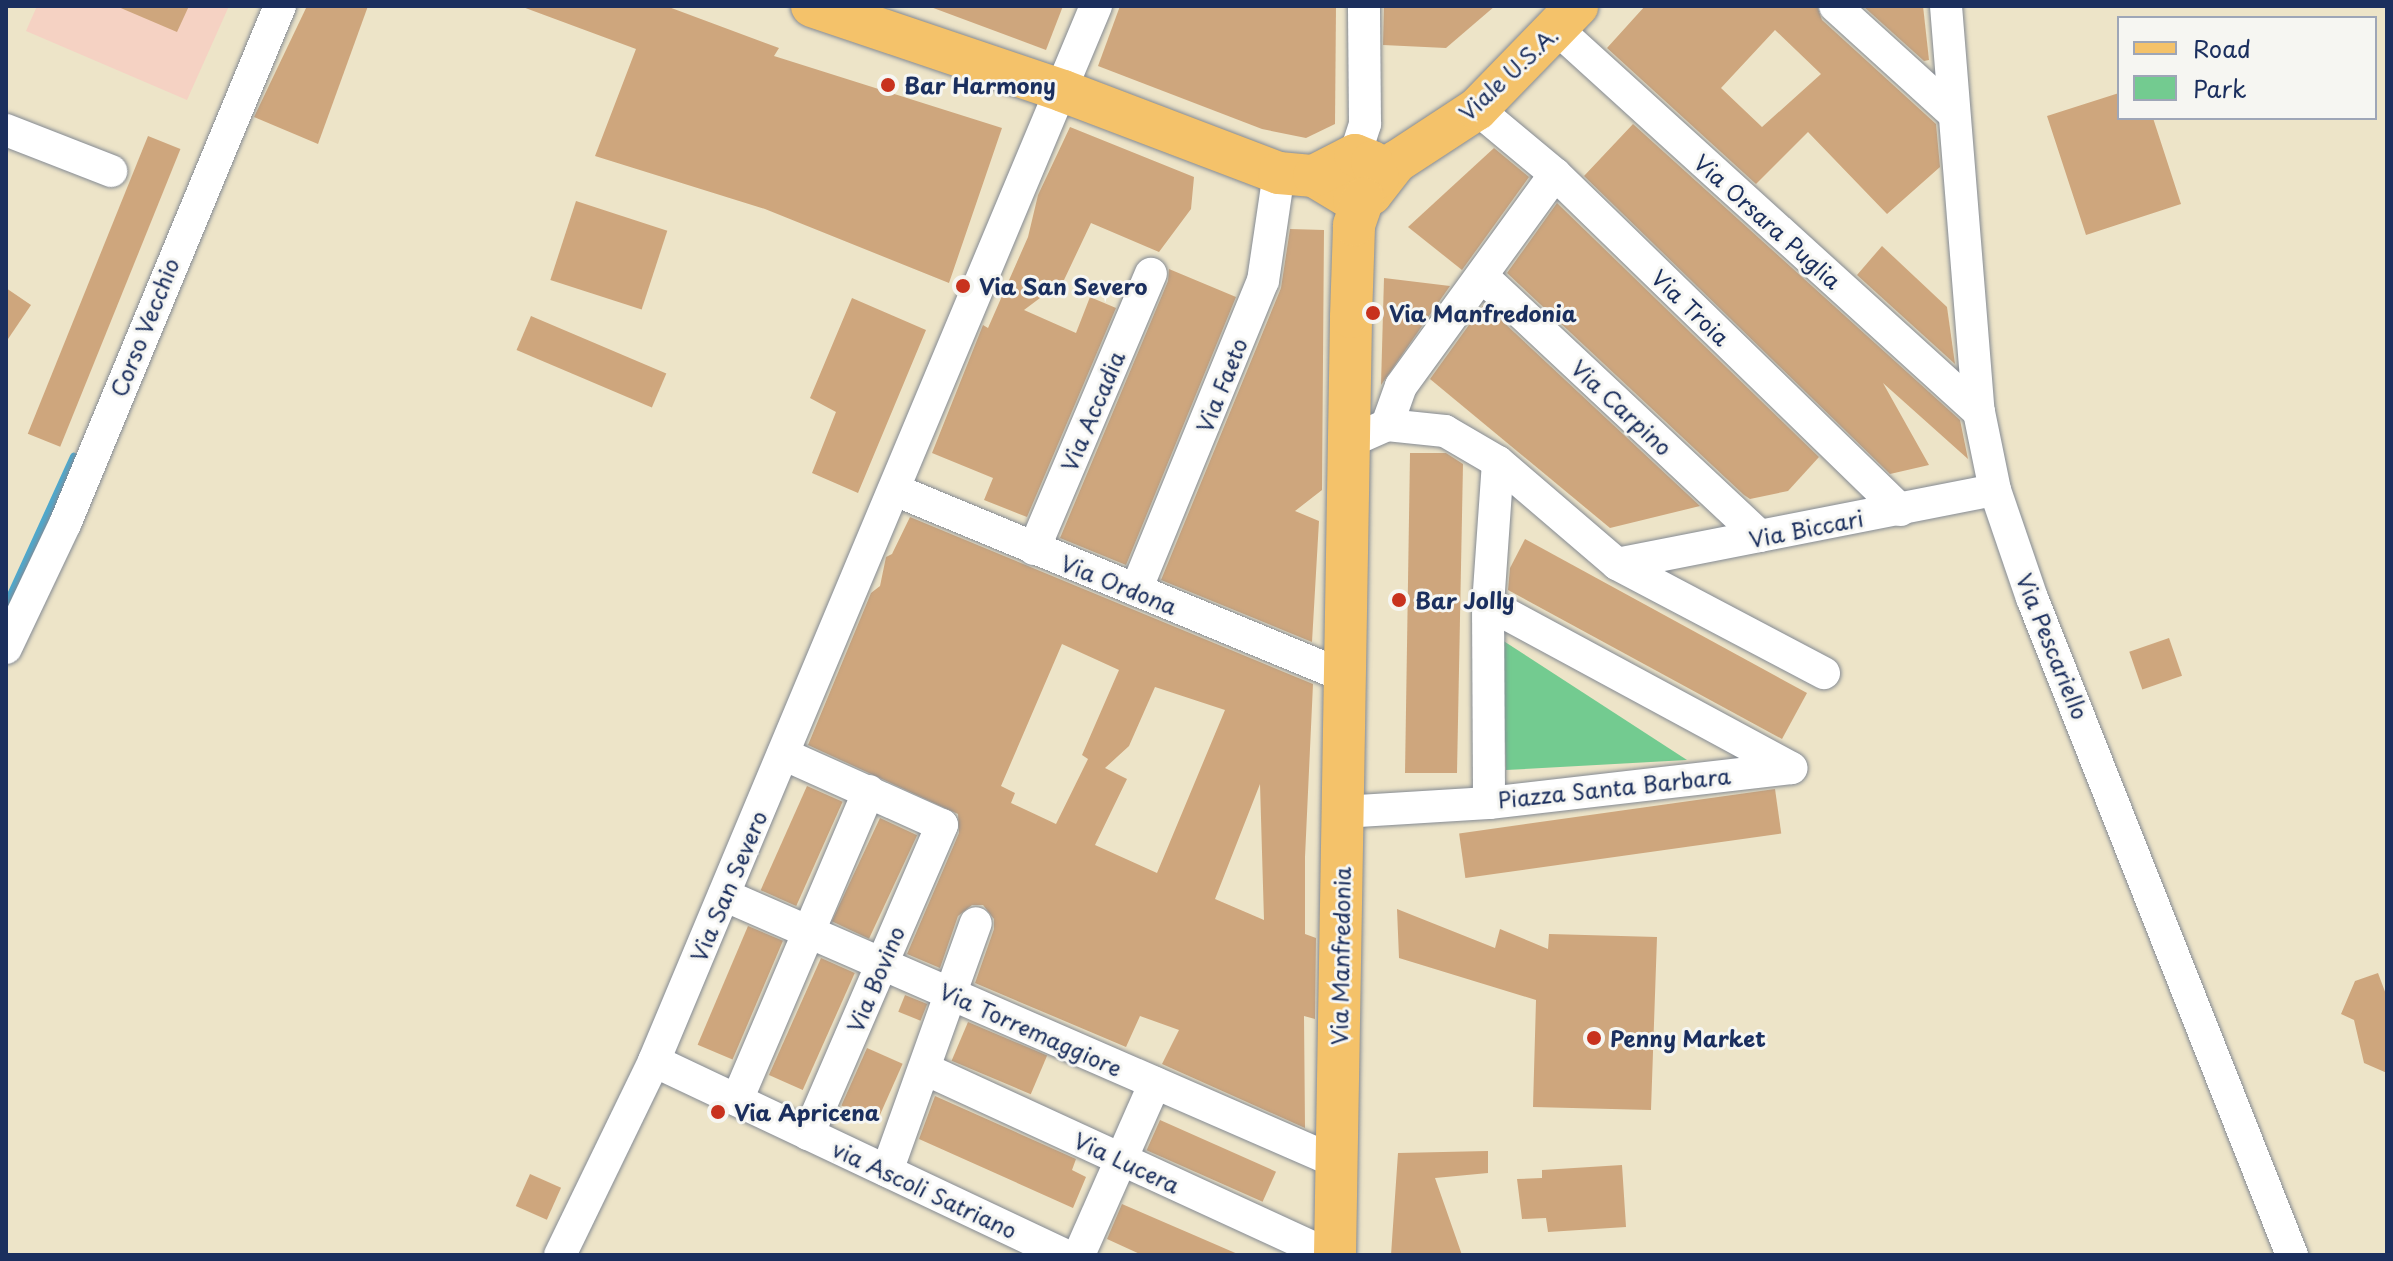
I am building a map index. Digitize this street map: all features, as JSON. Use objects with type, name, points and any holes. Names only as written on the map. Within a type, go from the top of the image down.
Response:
[{"type":"main road","points":[[812,6],[1063,91],[1348,180]]},
{"type":"main road","name":"Viale U.S.A.","points":[[1348,180],[1477,109],[1567,17]]},
{"type":"main road","name":"Via Manfredonia","points":[[1335,1255],[1339,1163],[1349,442],[1348,180]]},
{"type":"street","name":"Corso Vecchio","points":[[6,648],[65,524],[280,6]]},
{"type":"street","name":"Via San Severo","points":[[560,1255],[654,1061],[1063,91],[1096,6]]},
{"type":"street","name":"Via Faeto","points":[[1136,590],[1263,281],[1348,180],[1365,124],[1364,6]]},
{"type":"street","points":[[1835,6],[1953,113]]},
{"type":"street","name":"Via Pescariello","points":[[1946,6],[1979,412],[1995,490],[2032,598],[2292,1255]]},
{"type":"street","name":"Via Orsara Puglia","points":[[1567,17],[1979,412]]},
{"type":"street","name":"Via Troia","points":[[1477,109],[1555,174],[1900,510]]},
{"type":"street","points":[[6,130],[111,171]]},
{"type":"street","points":[[1387,425],[1401,386],[1555,174]]},
{"type":"street","name":"Via Accadia","points":[[1034,549],[1151,274]]},
{"type":"street","name":"Via Carpino","points":[[1483,277],[1760,536]]},
{"type":"street","points":[[1349,442],[1387,425],[1445,431],[1498,462],[1617,564],[1824,673]]},
{"type":"street","name":"Piazza Santa Barbara","points":[[1488,604],[1791,768],[1489,803],[1488,604],[1498,462]]},
{"type":"street","name":"Via Ordona","points":[[895,490],[1344,676]]},
{"type":"street","name":"Via Biccari","points":[[1617,564],[1995,490]]},
{"type":"street","points":[[737,1100],[869,791],[783,754]]},
{"type":"street","name":"Via Bovino","points":[[808,1134],[942,825],[869,791]]},
{"type":"street","points":[[1342,812],[1489,803]]},
{"type":"street","name":"Via Torremaggiore","points":[[724,895],[1339,1163]]},
{"type":"street","points":[[887,1171],[976,923]]},
{"type":"street","name":"via Ascoli Satriano","points":[[654,1061],[1065,1255]]},
{"type":"street","name":"Via Lucera","points":[[925,1069],[1329,1255]]},
{"type":"street","points":[[1079,1255],[1155,1083]]},
{"type":"shaded area","points":[[37,6],[229,6],[187,100],[26,31]]},
{"type":"green space","points":[[1502,640],[1687,760],[1506,770]]},
{"type":"building","points":[[116,6],[189,6],[177,32]]},
{"type":"building","points":[[307,6],[368,6],[318,144],[254,117]]},
{"type":"building","points":[[520,6],[666,6],[779,48],[774,56],[1002,128],[949,283],[765,209],[595,156],[636,49]]},
{"type":"building","points":[[928,6],[1063,6],[1046,50]]},
{"type":"building","points":[[1120,6],[1336,6],[1335,124],[1306,138],[1262,129],[1098,66]]},
{"type":"building","points":[[1384,6],[1495,6],[1446,48],[1383,45]]},
{"type":"building","points":[[1645,6],[1817,6],[1822,20],[1936,124],[1940,167],[1887,214],[1808,132],[1756,184],[1607,48]],"holes":[[[1775,30],[1821,74],[1762,127],[1721,88]]]},
{"type":"building","points":[[1863,6],[1923,6],[1929,60],[1924,61]]},
{"type":"building","points":[[2117,94],[2117,120],[2154,120],[2181,204],[2086,235],[2047,116]]},
{"type":"building","points":[[1633,124],[1960,420],[1968,459],[1883,383],[1929,465],[1890,474],[1584,176]]},
{"type":"building","points":[[1070,127],[1194,177],[1191,209],[1159,252],[1091,223],[1064,280],[1024,310],[1076,333],[1090,297],[1116,308],[1027,517],[984,500],[993,478],[932,453],[983,325],[988,328],[1028,237],[1038,195]]},
{"type":"building","points":[[148,136],[180,149],[60,447],[28,434]]},
{"type":"building","points":[[1494,148],[1529,177],[1462,270],[1408,227]]},
{"type":"building","points":[[576,201],[667,231],[642,310],[550,280]]},
{"type":"building","points":[[1557,203],[1819,457],[1788,491],[1750,499],[1744,495],[1507,273]]},
{"type":"building","points":[[1290,229],[1324,230],[1322,490],[1295,511],[1319,521],[1312,642],[1161,580],[1281,288]]},
{"type":"building","points":[[1882,246],[1947,307],[1955,364],[1857,275]]},
{"type":"building","points":[[1169,269],[1236,297],[1126,565],[1060,538],[1168,281]]},
{"type":"building","points":[[1384,278],[1450,286],[1381,385]]},
{"type":"building","points":[[6,288],[31,305],[6,342]]},
{"type":"building","points":[[852,298],[926,330],[858,493],[812,473],[836,412],[810,398]]},
{"type":"building","points":[[1484,304],[1700,506],[1610,528],[1430,379]]},
{"type":"building","points":[[531,316],[666,373],[652,407],[517,350]]},
{"type":"building","points":[[1410,453],[1446,453],[1463,464],[1457,773],[1405,773]]},
{"type":"building","points":[[910,517],[1313,684],[1305,857],[1305,934],[1316,938],[1315,1019],[1304,1016],[1305,1128],[1162,1064],[1179,1030],[1140,1016],[1126,1047],[975,983],[994,929],[994,919],[983,905],[972,905],[958,916],[940,968],[907,954],[959,833],[958,814],[808,745],[871,593],[880,586],[886,557],[892,554]],"holes":[[[1062,644],[1119,670],[1082,755],[1088,759],[1056,824],[1011,803],[1015,793],[1001,786]],[[1155,687],[1225,710],[1157,873],[1095,845],[1127,779],[1105,768],[1129,746]],[[1260,784],[1264,920],[1215,899]]]},
{"type":"building","points":[[1525,539],[1807,693],[1782,739],[1508,590],[1510,568]]},
{"type":"building","points":[[2169,638],[2182,676],[2142,689],[2129,652]]},
{"type":"building","points":[[807,786],[843,802],[796,906],[761,890]]},
{"type":"building","points":[[1775,789],[1781,834],[1465,878],[1459,833]]},
{"type":"building","points":[[880,818],[917,835],[869,939],[832,921]]},
{"type":"building","name":"Penny Market","points":[[1397,909],[1495,948],[1500,929],[1548,949],[1549,934],[1657,937],[1651,1110],[1533,1107],[1536,1000],[1399,958]]},
{"type":"building","points":[[748,926],[783,941],[733,1060],[698,1045]]},
{"type":"building","points":[[821,958],[855,973],[803,1090],[769,1075]]},
{"type":"building","points":[[2378,973],[2387,997],[2387,1073],[2364,1063],[2354,1020],[2341,1014],[2355,981]]},
{"type":"building","points":[[905,995],[927,1004],[921,1021],[898,1012]]},
{"type":"building","points":[[968,1022],[1047,1056],[1031,1094],[952,1061]]},
{"type":"building","points":[[867,1048],[903,1064],[877,1121],[841,1106]]},
{"type":"building","points":[[935,1096],[1076,1159],[1072,1170],[1086,1177],[1073,1208],[919,1139]]},
{"type":"building","points":[[1160,1120],[1276,1172],[1263,1202],[1147,1150]]},
{"type":"building","points":[[1488,1151],[1488,1173],[1435,1178],[1462,1255],[1391,1255],[1398,1153]]},
{"type":"building","points":[[1622,1165],[1626,1227],[1548,1232],[1546,1218],[1522,1219],[1517,1179],[1542,1178],[1542,1170]]},
{"type":"building","points":[[530,1174],[561,1188],[547,1220],[516,1206]]},
{"type":"building","points":[[1122,1204],[1240,1255],[1142,1255],[1107,1239]]},
{"type":"waterway","points":[[6,606],[74,457]]},
{"type":"place","name":"Bar Harmony","points":[[888,85]]},
{"type":"place","name":"Via San Severo","points":[[963,286]]},
{"type":"place","name":"Via Manfredonia","points":[[1373,313]]},
{"type":"place","name":"Bar Jolly","points":[[1399,600]]},
{"type":"place","name":"Penny Market","points":[[1594,1038]]},
{"type":"place","name":"Via Apricena","points":[[718,1112]]}]
